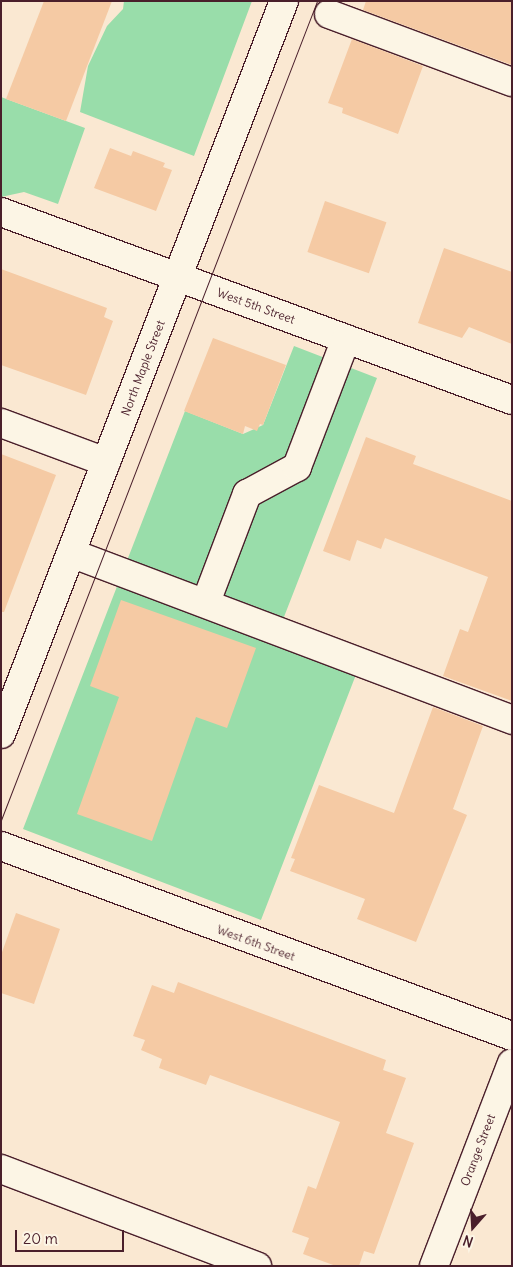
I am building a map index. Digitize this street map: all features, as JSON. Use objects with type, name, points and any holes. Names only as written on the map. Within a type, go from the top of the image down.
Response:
[{"type":"street","name":"North Maple Street","points":[[1,734],[284,1]]},
{"type":"street","points":[[329,14],[512,82]]},
{"type":"street","name":"West 5th Street","points":[[1,212],[512,400]]},
{"type":"street","points":[[206,602],[247,494],[297,467],[346,339]]},
{"type":"street","points":[[1,423],[106,462]]},
{"type":"street","points":[[71,553],[206,602],[512,720]]},
{"type":"street","name":"West 6th Street","points":[[1,846],[512,1036]]},
{"type":"street","name":"Orange Street","points":[[434,1266],[512,1062]]},
{"type":"street","points":[[1,1170],[257,1266]]},
{"type":"green space","points":[[124,1],[252,1],[194,156],[80,112],[88,66],[107,26],[123,9]]},
{"type":"green space","points":[[1,97],[85,128],[58,204],[24,192],[1,197]]},
{"type":"green space","points":[[294,346],[377,378],[275,640],[357,672],[261,920],[23,829],[185,411],[243,434],[263,425]]},
{"type":"building","points":[[44,1],[112,1],[66,121],[6,99]]},
{"type":"building","points":[[366,1],[512,1],[512,65],[363,10]]},
{"type":"building","points":[[352,39],[423,66],[398,134],[342,113],[343,108],[328,103]]},
{"type":"building","points":[[110,148],[131,156],[133,151],[165,163],[163,167],[172,170],[156,211],[94,188]]},
{"type":"building","points":[[325,201],[386,222],[369,273],[307,252]]},
{"type":"building","points":[[444,248],[512,272],[512,344],[469,327],[462,338],[418,323]]},
{"type":"building","points":[[1,269],[107,308],[104,317],[113,321],[86,395],[1,365]]},
{"type":"building","points":[[213,338],[286,365],[263,425],[260,424],[257,431],[245,426],[243,434],[184,411]]},
{"type":"building","points":[[366,437],[416,456],[413,464],[512,501],[512,701],[443,676],[460,629],[468,632],[488,577],[385,538],[381,549],[357,540],[350,561],[323,551]]},
{"type":"building","points":[[1,454],[56,475],[4,612],[1,612]]},
{"type":"building","points":[[121,600],[256,648],[227,728],[196,717],[152,841],[77,814],[119,697],[90,686]]},
{"type":"building","points":[[433,707],[483,726],[453,809],[467,815],[416,942],[357,919],[365,899],[290,871],[295,859],[291,858],[319,785],[394,813]]},
{"type":"building","points":[[16,913],[60,929],[34,1004],[1,993],[1,955]]},
{"type":"building","points":[[178,982],[386,1060],[383,1070],[406,1078],[386,1133],[414,1143],[374,1254],[364,1251],[359,1266],[336,1266],[303,1254],[309,1238],[292,1232],[308,1186],[316,1189],[340,1122],[210,1075],[206,1085],[159,1068],[162,1059],[141,1050],[145,1040],[133,1036],[152,985],[174,993]]},
{"type":"tram line","points":[[1,820],[317,1]]}]
